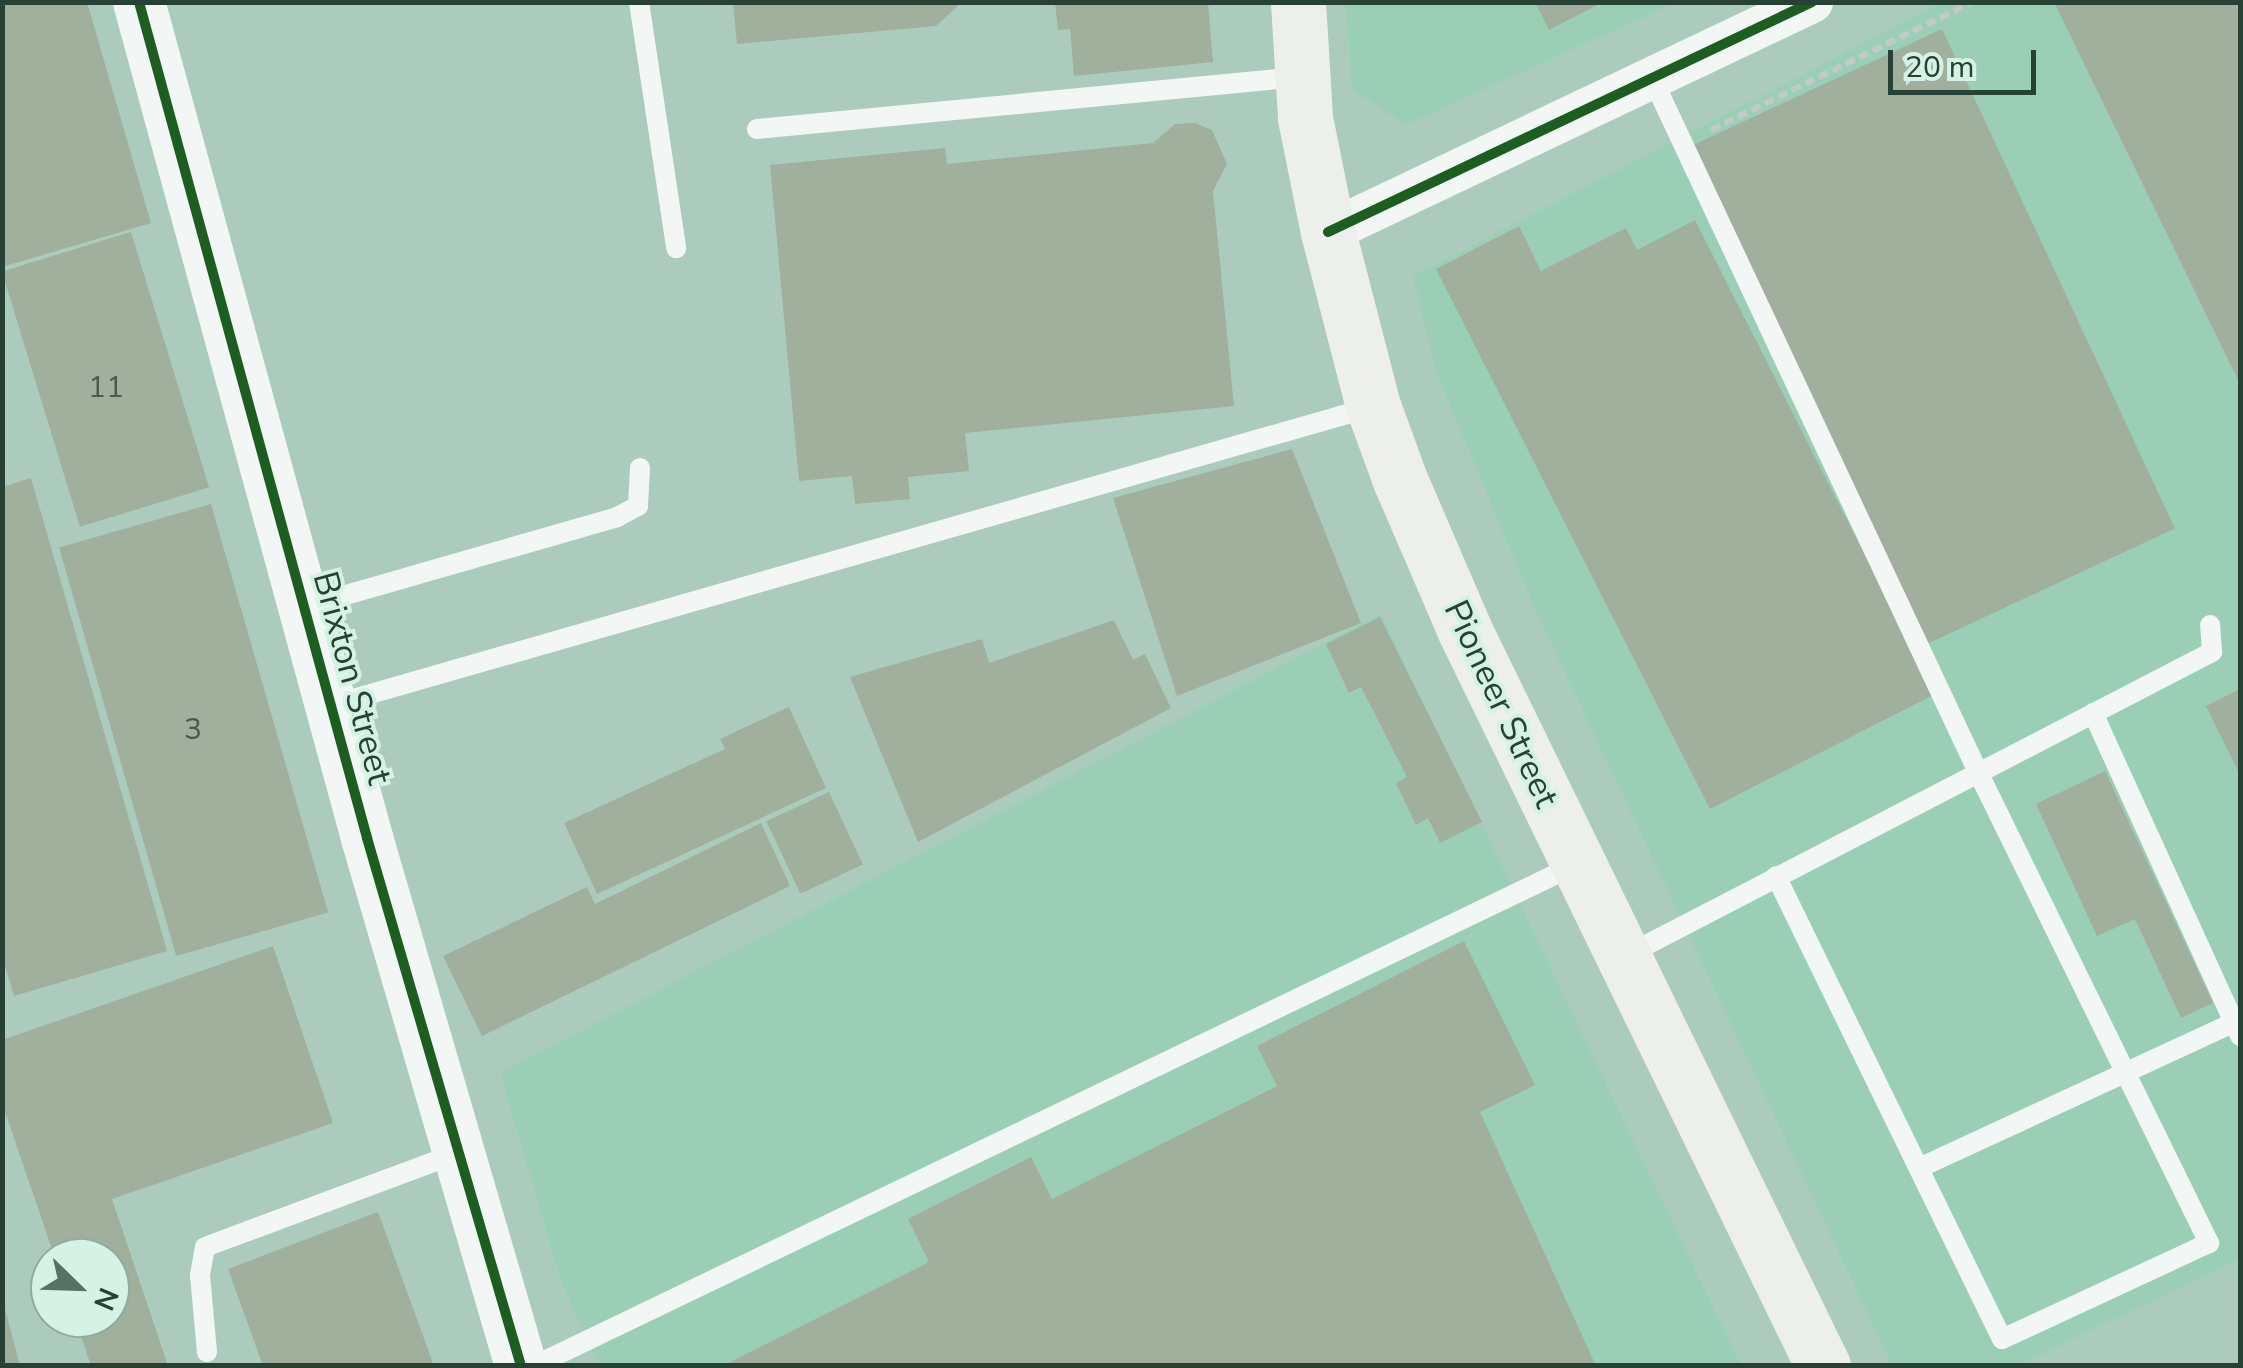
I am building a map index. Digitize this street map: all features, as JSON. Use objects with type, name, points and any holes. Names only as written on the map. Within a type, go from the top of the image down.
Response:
[{"type":"main road","name":"Pioneer Street","points":[[1298,2],[1301,77],[1328,232],[1372,406],[1464,632],[1813,1358]]},
{"type":"street","name":"Brixton Street","points":[[139,2],[330,706],[462,1151],[521,1366]]},
{"type":"street","points":[[1328,232],[1654,82],[1812,2]]},
{"type":"lane","points":[[640,2],[676,248]]},
{"type":"lane","points":[[756,129],[1301,77]]},
{"type":"lane","points":[[1654,82],[1978,772],[2209,1243],[2002,1339],[1776,876]]},
{"type":"lane","points":[[330,706],[1372,406]]},
{"type":"lane","points":[[304,607],[617,518],[638,506],[640,468]]},
{"type":"lane","points":[[1622,958],[2212,652],[2210,625]]},
{"type":"lane","points":[[1919,1168],[2239,1027],[2093,713]]},
{"type":"lane","points":[[534,1366],[1577,864]]},
{"type":"lane","points":[[208,1352],[200,1276],[205,1248],[462,1151]]},
{"type":"path","points":[[1683,144],[1972,2]]},
{"type":"shaded area","points":[[1346,3],[1675,3],[1406,125],[1352,89]]},
{"type":"shaded area","points":[[1941,3],[2240,3],[2240,1259],[2019,1365],[1892,1365],[1536,611],[1437,374],[1413,276]]},
{"type":"shaded area","points":[[1381,614],[1741,1365],[599,1365],[561,1281],[500,1073]]},
{"type":"building","points":[[2,2],[87,2],[151,223],[2,267]]},
{"type":"building","points":[[733,2],[962,2],[936,26],[737,44]]},
{"type":"building","points":[[1055,2],[1208,2],[1213,62],[1074,76],[1070,29],[1058,30]]},
{"type":"building","points":[[1535,2],[1603,2],[1549,30]]},
{"type":"building","points":[[2054,2],[2240,2],[2240,384]]},
{"type":"building","points":[[1942,29],[2175,528],[1921,647],[1688,147]]},
{"type":"building","points":[[1195,123],[1212,130],[1227,164],[1213,191],[1234,406],[965,433],[969,471],[908,477],[910,499],[855,504],[852,476],[799,481],[770,165],[945,148],[947,164],[1153,143],[1175,124]]},
{"type":"building","points":[[1695,220],[1935,694],[1710,809],[1436,269],[1519,226],[1541,271],[1626,228],[1637,250]]},
{"type":"building","points":[[131,232],[209,487],[80,527],[2,271]]},
{"type":"building","points":[[1292,449],[1361,623],[1177,696],[1113,498]]},
{"type":"building","points":[[31,478],[167,951],[14,996],[2,955],[2,487]]},
{"type":"building","points":[[211,504],[328,913],[176,956],[59,548]]},
{"type":"building","points":[[1380,617],[1482,822],[1440,843],[1428,818],[1416,825],[1396,783],[1407,777],[1361,687],[1349,693],[1326,644]]},
{"type":"building","points":[[1114,620],[1133,660],[1145,654],[1171,708],[918,842],[850,677],[982,639],[989,663]]},
{"type":"building","points":[[2240,689],[2240,775],[2206,706]]},
{"type":"building","points":[[789,707],[826,788],[597,894],[564,823],[725,749],[720,739]]},
{"type":"building","points":[[2105,771],[2213,1003],[2181,1018],[2135,919],[2097,936],[2036,804]]},
{"type":"building","points":[[829,792],[863,865],[800,894],[766,821]]},
{"type":"building","points":[[761,823],[790,886],[482,1036],[443,956],[587,887],[595,904]]},
{"type":"building","points":[[1464,941],[1535,1085],[1480,1112],[1596,1366],[722,1366],[929,1262],[908,1219],[1031,1157],[1052,1199],[1277,1086],[1257,1046]]},
{"type":"building","points":[[273,946],[333,1123],[112,1199],[125,1238],[48,1238],[2,1103],[2,1040]]},
{"type":"building","points":[[378,1212],[434,1366],[263,1366],[228,1269]]},
{"type":"building","points":[[130,1253],[168,1366],[91,1366],[82,1338],[130,1338]]},
{"type":"building","points":[[4,1305],[20,1366],[2,1366]]},
{"type":"cycle path","points":[[139,2],[367,838],[521,1366]]},
{"type":"cycle path","points":[[1328,232],[1812,2]]}]
